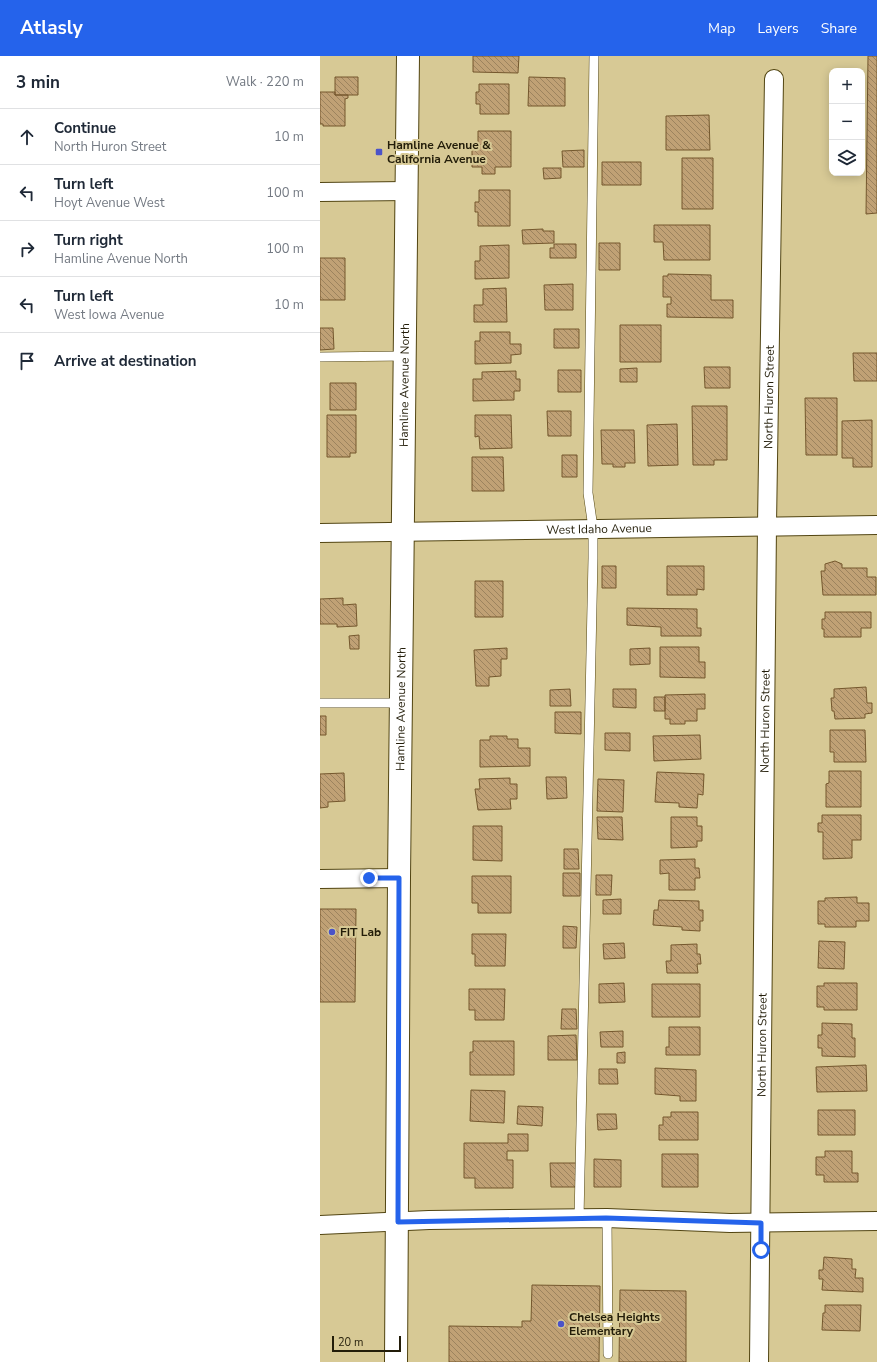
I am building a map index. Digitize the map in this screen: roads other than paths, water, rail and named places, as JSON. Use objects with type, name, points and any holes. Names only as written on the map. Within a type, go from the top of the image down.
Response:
[{"type":"street","name":"Hamline Avenue North","points":[[396,1362],[399,878],[406,356],[408,56]]},
{"type":"street","name":"North Huron Street","points":[[759,1362],[767,524],[774,79]]},
{"type":"street","points":[[320,192],[406,191]]},
{"type":"street","name":"West Idaho Avenue","points":[[320,533],[767,524],[877,524]]},
{"type":"street","points":[[320,878],[399,878]]},
{"type":"street","points":[[320,1225],[579,1218],[761,1223],[877,1221]]},
{"type":"lane","points":[[579,1218],[593,528],[588,493],[594,56]]},
{"type":"lane","points":[[320,357],[406,356]]},
{"type":"lane","points":[[320,703],[401,703]]},
{"type":"lane","points":[[606,1218],[608,1354]]},
{"type":"place","name":"Hamline Avenue & California Avenue","points":[[379,152]]},
{"type":"place","name":"FIT Lab","points":[[332,932]]},
{"type":"place","name":"Chelsea Heights Elementary","points":[[561,1324]]}]
